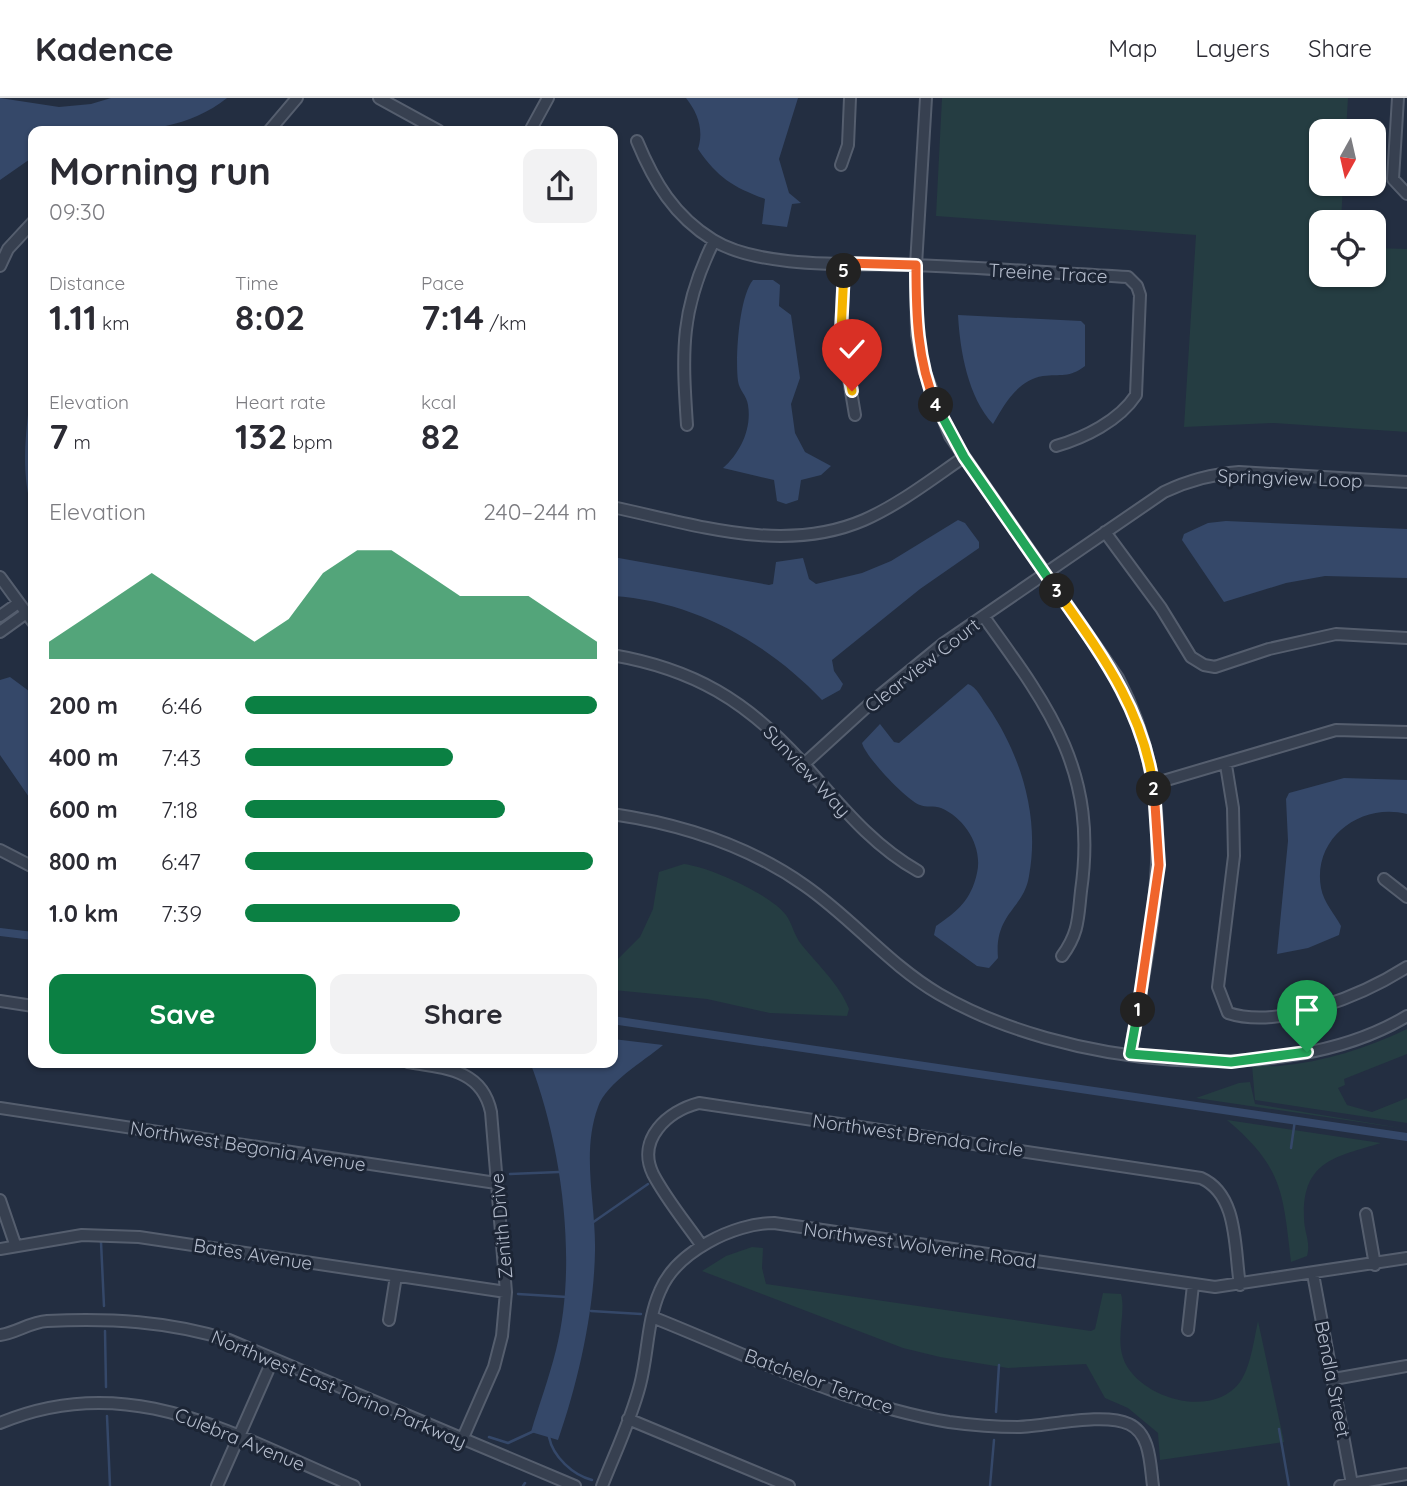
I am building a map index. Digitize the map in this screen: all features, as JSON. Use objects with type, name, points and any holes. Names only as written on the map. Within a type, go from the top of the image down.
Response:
[{"type":"street","points":[[273,126],[297,98]]},
{"type":"street","points":[[379,98],[430,126]]},
{"type":"street","points":[[533,126],[548,98]]},
{"type":"street","points":[[841,165],[848,145],[850,98]]},
{"type":"street","points":[[926,98],[916,265],[917,335],[924,370],[935,402],[964,457],[1118,678],[1131,703],[1153,784],[1159,865],[1130,1054]]},
{"type":"street","points":[[1398,98],[1393,178],[1407,194]]},
{"type":"street","points":[[637,141],[655,183],[667,199],[691,225],[714,241],[748,254],[770,258],[916,265]]},
{"type":"street","points":[[0,266],[8,249],[28,227]]},
{"type":"street","points":[[687,425],[683,373],[687,311],[693,286],[714,241]]},
{"type":"street","points":[[844,263],[841,332],[855,415]]},
{"type":"street","name":"Treeine Trace","points":[[916,265],[1128,277],[1137,286],[1140,295],[1136,395],[1129,406],[1082,438],[1056,446]]},
{"type":"street","points":[[618,508],[762,537],[812,534],[865,519],[908,495],[964,457]]},
{"type":"street","name":"Springview Loop","points":[[1045,574],[1164,492],[1214,474],[1239,472],[1407,482]]},
{"type":"street","points":[[1105,532],[1161,608],[1191,657],[1204,665],[1215,667],[1269,649],[1335,634],[1407,638]]},
{"type":"street","name":"Clearview Court","points":[[804,764],[873,701],[944,643],[1045,574]]},
{"type":"street","points":[[0,578],[28,617]]},
{"type":"street","points":[[0,616],[17,604]]},
{"type":"street","points":[[984,617],[1042,698],[1058,727],[1077,775],[1085,841],[1084,870],[1075,939],[1062,956]]},
{"type":"street","points":[[0,632],[28,618]]},
{"type":"street","name":"Sunview Way","points":[[618,656],[653,662],[688,673],[716,688],[774,732],[863,831],[896,859],[918,871]]},
{"type":"street","points":[[1153,784],[1226,765],[1336,730],[1407,732]]},
{"type":"street","points":[[1226,765],[1233,808],[1234,856],[1218,987],[1228,1013],[1247,1020],[1299,1012],[1348,997],[1407,967]]},
{"type":"street","points":[[618,815],[695,831],[766,861],[830,906],[900,969],[975,1013],[1013,1030],[1043,1038],[1130,1054],[1203,1061],[1262,1060],[1349,1041],[1407,1016]]},
{"type":"street","points":[[1,851],[28,864]]},
{"type":"street","points":[[1384,879],[1407,897]]},
{"type":"street","points":[[0,1001],[28,1005]]},
{"type":"street","name":"Zenith Drive","points":[[444,1068],[456,1070],[471,1078],[482,1089],[491,1112],[506,1292],[502,1336],[494,1367],[462,1440]]},
{"type":"street","name":"Northwest Brenda Circle","points":[[702,1246],[652,1172],[650,1152],[655,1130],[667,1115],[699,1103],[1201,1178],[1222,1191],[1228,1204],[1240,1285]]},
{"type":"street","name":"Northwest Begonia Avenue","points":[[0,1108],[496,1183]]},
{"type":"street","points":[[0,1200],[16,1244]]},
{"type":"street","points":[[1366,1214],[1375,1265]]},
{"type":"street","name":"Northwest Wolverine Road","points":[[602,1486],[640,1385],[652,1317],[660,1291],[670,1273],[702,1246],[753,1223],[774,1223],[1193,1285],[1240,1285],[1407,1258]]},
{"type":"street","name":"Bates Avenue","points":[[0,1249],[16,1244],[82,1235],[139,1237],[506,1292]]},
{"type":"street","name":"Bendla Street","points":[[1313,1274],[1335,1379],[1352,1484]]},
{"type":"street","points":[[389,1320],[396,1276]]},
{"type":"street","points":[[1188,1330],[1193,1285]]},
{"type":"street","name":"Batchelor Terrace","points":[[652,1317],[840,1392],[917,1415],[950,1422],[1016,1427],[1115,1419],[1132,1425],[1147,1445],[1153,1486]]},
{"type":"street","name":"Northwest East Torino Parkway","points":[[0,1335],[35,1324],[54,1322],[123,1319],[172,1325],[229,1340],[575,1486]]},
{"type":"street","name":"Northwest East Torino Parkway","points":[[0,1344],[54,1322]]},
{"type":"street","points":[[217,1486],[273,1359]]},
{"type":"street","points":[[1335,1379],[1407,1366]]},
{"type":"street","name":"Culebra Avenue","points":[[0,1423],[54,1408],[117,1403],[180,1413],[239,1436],[334,1482],[354,1486]]},
{"type":"street","points":[[628,1419],[789,1486]]},
{"type":"street","points":[[1340,1486],[1407,1474]]},
{"type":"green space","points":[[942,98],[1348,98],[1347,119],[1309,119],[1309,196],[1342,196],[1342,210],[1309,210],[1309,287],[1386,287],[1386,248],[1407,249],[1407,432],[1274,423],[1184,427],[1196,235],[936,216]]},
{"type":"green space","points":[[684,864],[695,866],[753,890],[778,907],[788,918],[801,944],[840,992],[849,1009],[847,1016],[770,1013],[707,999],[618,990],[618,959],[640,937],[653,909],[659,872]]},
{"type":"green space","points":[[1407,1029],[1407,1054],[1344,1079],[1345,1085],[1338,1088],[1347,1105],[1372,1112],[1407,1098],[1407,1123],[1255,1100],[1252,1065],[1279,1066],[1329,1058]]},
{"type":"green space","points":[[1250,1082],[1255,1104],[1407,1129],[1196,1098],[1239,1083]]},
{"type":"green space","points":[[1227,1120],[1381,1143],[1336,1158],[1315,1173],[1305,1199],[1307,1256],[1291,1262],[1282,1199],[1270,1167],[1260,1152]]},
{"type":"green space","points":[[752,1247],[763,1248],[762,1268],[766,1284],[1091,1331],[1095,1329],[1103,1293],[1121,1294],[1120,1339],[1123,1359],[1128,1368],[1151,1389],[1182,1400],[1214,1400],[1228,1393],[1240,1382],[1249,1360],[1258,1321],[1284,1442],[1160,1460],[1158,1433],[1128,1408],[1105,1398],[1086,1364],[1008,1368],[940,1357],[903,1348],[702,1271],[726,1256]]},
{"type":"water","points":[[0,98],[59,107],[91,104],[111,98],[227,98],[206,112],[163,126],[28,126],[28,160],[0,180]]},
{"type":"water","points":[[686,98],[798,98],[779,159],[789,193],[801,203],[792,204],[787,227],[762,224],[765,199],[727,180],[705,159],[698,149],[699,122]]},
{"type":"water","points":[[753,280],[773,280],[780,285],[779,306],[791,315],[800,378],[791,404],[795,433],[805,452],[831,466],[821,475],[801,480],[798,500],[786,504],[777,501],[774,480],[723,468],[739,448],[748,423],[747,402],[738,381],[737,358],[741,313]]},
{"type":"water","points":[[958,315],[1081,321],[1085,325],[1085,366],[1070,374],[1043,376],[1026,382],[1008,401],[993,424],[984,413],[971,387]]},
{"type":"water","points":[[28,417],[28,496],[25,461]]},
{"type":"water","points":[[958,520],[965,523],[979,542],[979,548],[920,589],[832,660],[834,671],[843,684],[840,690],[822,700],[777,660],[727,628],[672,606],[618,597],[618,558],[769,585],[773,584],[776,562],[803,558],[809,579],[816,584],[862,573],[891,561]]},
{"type":"water","points":[[1226,521],[1407,529],[1407,578],[1325,576],[1286,583],[1224,602],[1182,540],[1184,534],[1208,523]]},
{"type":"water","points":[[10,677],[28,690],[28,796],[0,755],[0,680]]},
{"type":"water","points":[[968,684],[979,694],[1010,745],[1025,787],[1032,831],[1032,854],[1026,887],[1000,931],[998,958],[989,968],[977,966],[934,935],[936,926],[962,904],[971,891],[978,863],[975,844],[970,834],[950,813],[938,807],[920,805],[905,795],[878,767],[862,743],[880,724],[894,742],[899,743]]},
{"type":"water","points":[[1344,778],[1407,780],[1407,814],[1373,813],[1357,819],[1332,839],[1320,870],[1321,888],[1341,926],[1339,935],[1308,948],[1277,954],[1288,841],[1286,799],[1289,793]]},
{"type":"water","points":[[618,1040],[663,1045],[609,1089],[598,1107],[593,1124],[590,1142],[595,1233],[592,1298],[578,1371],[558,1440],[531,1432],[556,1350],[563,1316],[566,1280],[566,1243],[558,1167],[532,1068],[618,1068]]},
{"type":"waterway","points":[[0,932],[28,935]]},
{"type":"waterway","points":[[618,1021],[1407,1137]]},
{"type":"waterway","points":[[1291,1148],[1295,1120]]},
{"type":"waterway","points":[[510,1174],[559,1172]]},
{"type":"waterway","points":[[592,1223],[648,1184]]},
{"type":"waterway","points":[[101,1242],[104,1306]]},
{"type":"waterway","points":[[518,1294],[567,1297]]},
{"type":"waterway","points":[[591,1311],[641,1314]]},
{"type":"waterway","points":[[105,1331],[106,1387]]},
{"type":"waterway","points":[[996,1412],[999,1365]]},
{"type":"waterway","points":[[107,1416],[110,1486]]},
{"type":"waterway","points":[[1279,1429],[1289,1486]]},
{"type":"waterway","points":[[489,1437],[508,1443],[534,1431]]},
{"type":"waterway","points":[[549,1437],[559,1458],[578,1474],[592,1480]]},
{"type":"waterway","points":[[990,1486],[994,1440]]},
{"type":"route","points":[[852,391],[841,332],[844,263],[916,265],[917,335],[924,370],[950,436],[1118,678],[1131,703],[1141,735],[1153,784],[1159,831],[1159,865],[1153,918],[1130,1054],[1231,1062],[1293,1056],[1307,1052]]}]
